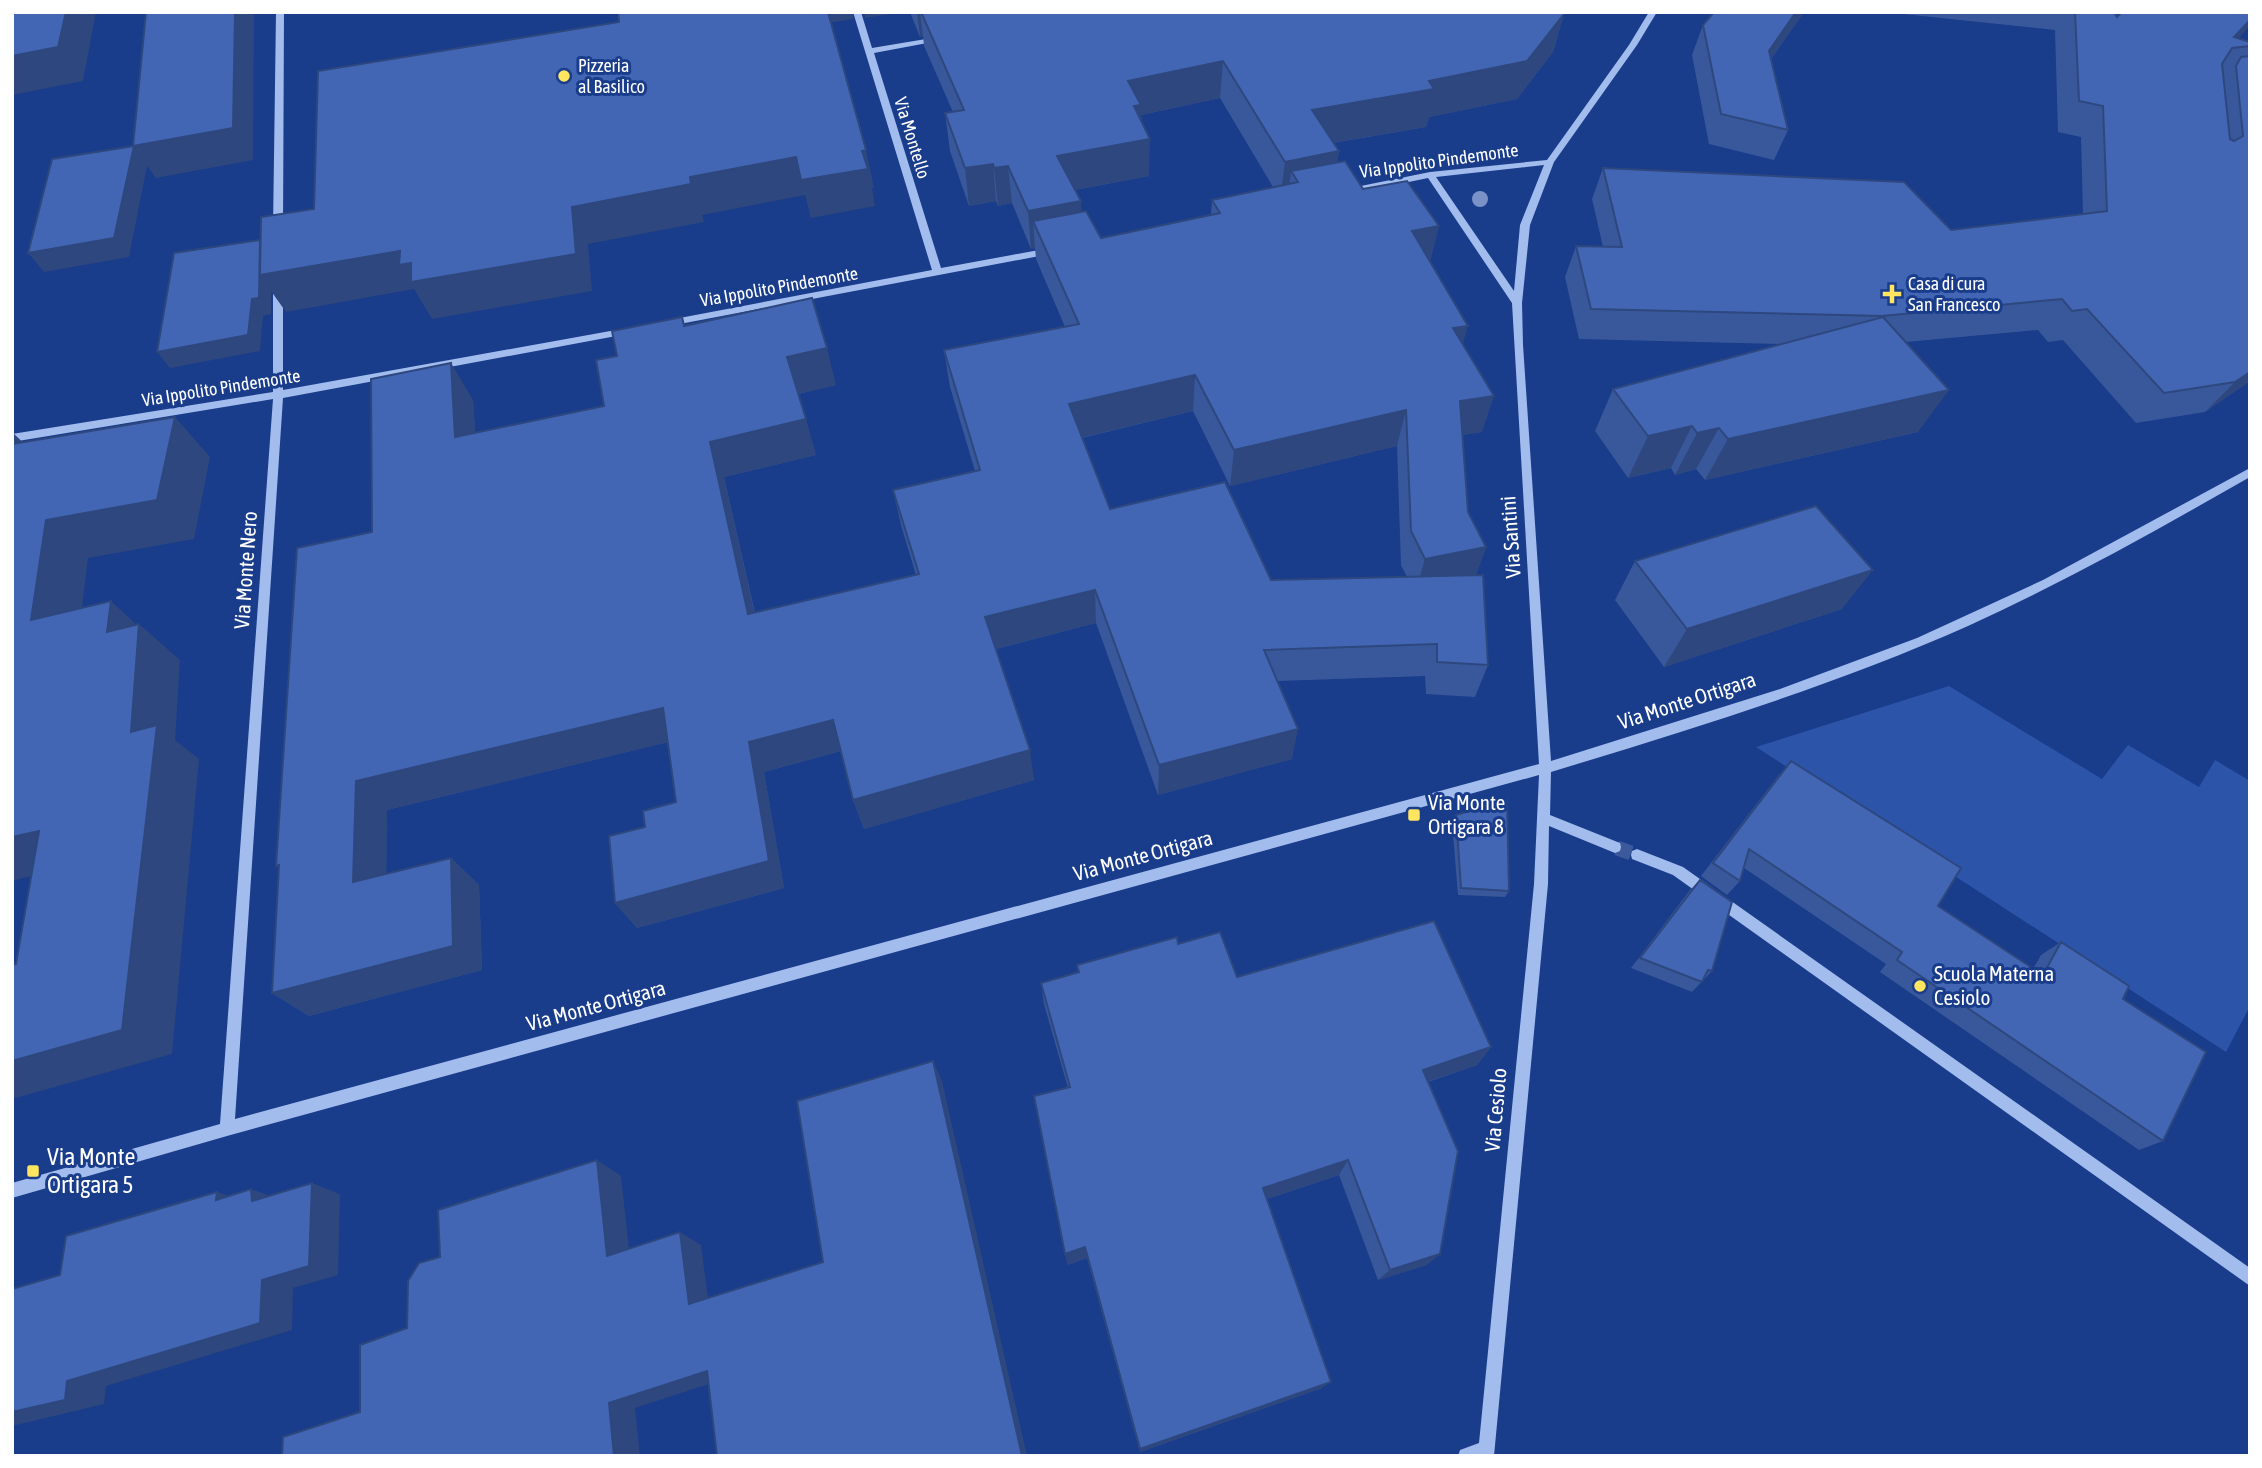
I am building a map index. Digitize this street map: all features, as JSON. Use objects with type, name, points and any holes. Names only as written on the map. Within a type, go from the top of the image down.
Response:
[{"type":"street","points":[[278,245],[279,12]]},
{"type":"street","name":"Via Montello","points":[[857,12],[938,273]]},
{"type":"street","name":"Via Santini","points":[[1545,768],[1517,303],[1525,225],[1550,162],[1633,45],[1653,12]]},
{"type":"street","points":[[869,51],[947,37]]},
{"type":"street","name":"Via Ippolito Pindemonte","points":[[1334,194],[1430,175],[1550,162]]},
{"type":"street","points":[[1430,175],[1517,303]]},
{"type":"street","name":"Via Ippolito Pindemonte","points":[[663,324],[1061,248]]},
{"type":"street","name":"Via Monte Nero","points":[[226,1129],[278,395],[278,272]]},
{"type":"street","name":"Via Ippolito Pindemonte","points":[[12,438],[278,395],[635,329]]},
{"type":"street","name":"Via Monte Ortigara","points":[[12,1191],[226,1129],[1545,768],[1702,721],[1921,641],[2079,568],[2250,472]]},
{"type":"street","name":"Via Cesiolo","points":[[1487,1452],[1541,884],[1545,768]]},
{"type":"street","points":[[1543,818],[1615,847]]},
{"type":"street","points":[[1637,855],[1678,871],[2250,1278]]},
{"type":"street","points":[[1466,1456],[1487,1452]]},
{"type":"shaded area","points":[[1949,686],[2102,779],[2128,745],[2199,787],[2215,760],[2250,781],[2250,1006],[2226,1052],[1756,747]]},
{"type":"building","points":[[12,12],[66,12],[58,47],[12,56]]},
{"type":"building","points":[[146,12],[235,12],[233,128],[133,146]]},
{"type":"building","points":[[618,12],[828,12],[866,150],[862,151],[868,169],[801,180],[796,157],[690,177],[691,184],[572,207],[576,254],[411,282],[411,263],[399,265],[400,251],[260,275],[261,217],[314,209],[318,71],[619,22]]},
{"type":"building","points":[[921,12],[1564,14],[1527,61],[1429,81],[1434,89],[1312,110],[1339,151],[1285,162],[1223,61],[1128,81],[1141,105],[1134,106],[1150,139],[1057,156],[1081,201],[1028,211],[1008,166],[994,168],[993,164],[965,168],[945,113],[964,110]]},
{"type":"building","points":[[1714,12],[1796,12],[1769,51],[1788,130],[1721,114],[1703,25]]},
{"type":"building","points":[[2075,12],[2114,12],[2117,17],[2122,12],[2250,12],[2250,20],[2234,37],[2250,42],[2250,46],[2232,48],[2222,64],[2230,139],[2234,141],[2243,136],[2236,66],[2241,57],[2250,56],[2250,372],[2235,382],[2164,393],[2087,309],[2072,311],[2062,299],[1882,316],[1591,309],[1576,246],[1622,247],[1603,168],[1904,182],[1951,230],[2107,211],[2103,106],[2079,101]]},
{"type":"building","points":[[134,146],[114,238],[28,253],[52,159]]},
{"type":"building","points":[[1345,161],[1363,189],[1407,181],[1439,226],[1412,231],[1468,326],[1453,328],[1494,396],[1460,401],[1468,512],[1486,547],[1425,559],[1411,531],[1406,410],[1234,450],[1195,375],[1069,404],[1110,509],[1225,482],[1271,580],[1483,575],[1488,665],[1437,662],[1437,644],[1264,650],[1298,729],[1159,765],[1095,590],[985,617],[1030,750],[853,800],[833,720],[749,742],[769,861],[615,903],[609,836],[645,827],[643,811],[676,802],[663,708],[356,781],[353,882],[451,858],[453,946],[272,993],[279,865],[276,866],[297,548],[372,532],[371,379],[451,363],[455,437],[604,406],[596,360],[617,356],[612,331],[682,317],[684,326],[812,298],[827,348],[787,357],[806,419],[710,442],[748,614],[919,574],[893,490],[980,470],[944,350],[1079,324],[1033,221],[1086,211],[1101,238],[1220,213],[1212,200],[1298,182],[1291,171]]},
{"type":"building","points":[[260,240],[259,298],[252,299],[248,335],[157,352],[174,253]]},
{"type":"building","points":[[1883,317],[1949,390],[1728,439],[1719,428],[1697,433],[1692,426],[1648,436],[1613,389]]},
{"type":"building","points":[[175,417],[157,500],[46,520],[31,620],[111,601],[107,632],[139,624],[131,732],[157,725],[122,1030],[12,1061],[12,965],[16,964],[39,831],[12,837],[12,444]]},
{"type":"building","points":[[1816,506],[1873,570],[1687,629],[1635,561]]},
{"type":"building","points":[[1791,761],[1961,868],[1938,906],[2043,975],[2061,942],[2129,986],[2123,999],[2206,1052],[2163,1141],[1897,960],[1902,952],[1749,849],[1740,881],[1713,863]]},
{"type":"building","points":[[1507,800],[1509,891],[1461,888],[1456,815]]},
{"type":"building","points":[[1700,880],[1732,902],[1712,971],[1708,970],[1702,982],[1640,958]]},
{"type":"building","points":[[1434,921],[1491,1047],[1423,1070],[1458,1151],[1440,1254],[1390,1270],[1348,1160],[1263,1188],[1331,1382],[1140,1449],[1085,1247],[1065,1254],[1034,1096],[1070,1087],[1041,983],[1079,972],[1077,965],[1177,937],[1178,944],[1220,932],[1237,977]]},
{"type":"building","points":[[933,1061],[1022,1456],[717,1456],[707,1371],[609,1403],[614,1456],[282,1456],[283,1437],[360,1412],[360,1345],[407,1328],[408,1281],[419,1263],[440,1257],[438,1210],[597,1160],[607,1256],[680,1232],[689,1304],[823,1262],[797,1101]]},
{"type":"building","points":[[312,1183],[309,1266],[262,1280],[260,1323],[67,1381],[65,1400],[12,1412],[12,1289],[60,1275],[66,1236],[217,1192],[216,1200],[251,1189],[252,1201]]},
{"type":"tunnel","points":[[1615,847],[1621,849]]},
{"type":"tunnel","points":[[1617,848],[1637,855]]},
{"type":"place","name":"Pizzeria al Basilico","points":[[564,76]]},
{"type":"place","name":"Casa di cura San Francesco","points":[[1892,294]]},
{"type":"place","name":"Via Monte Ortigara 8","points":[[1414,815]]},
{"type":"place","name":"Scuola Materna Cesiolo","points":[[1920,986]]},
{"type":"place","name":"Via Monte Ortigara 5","points":[[33,1171]]}]
